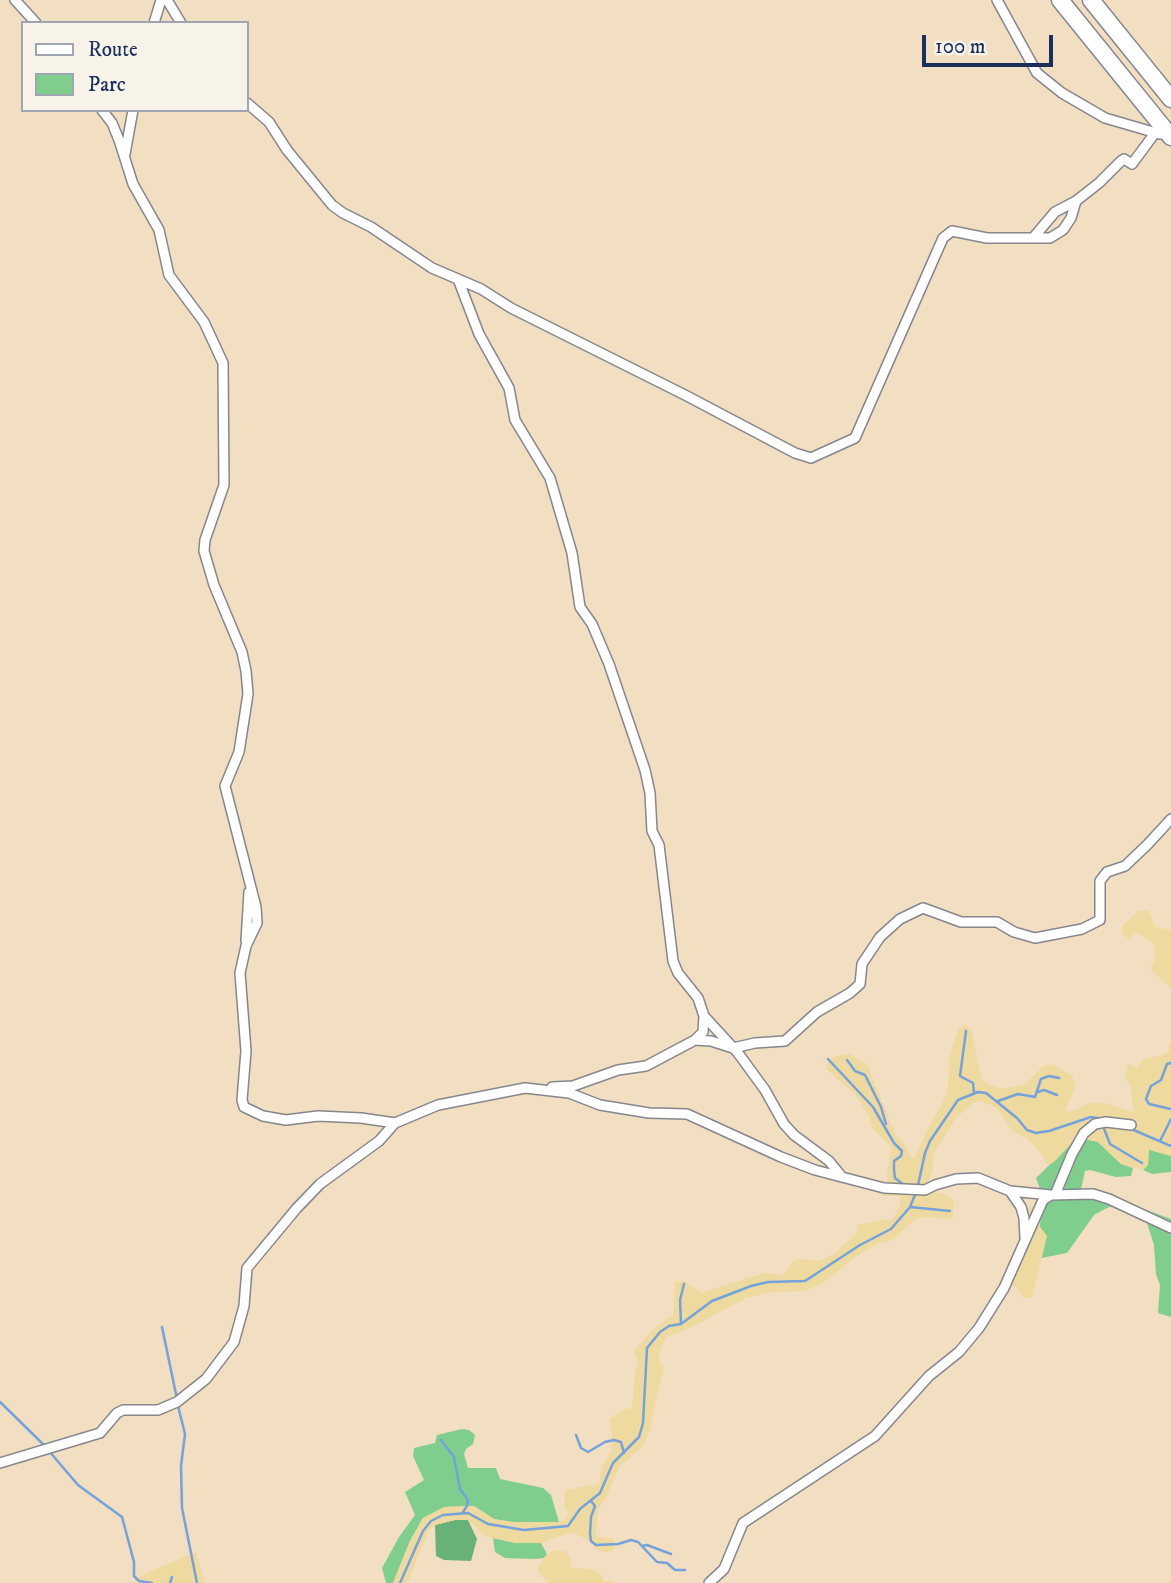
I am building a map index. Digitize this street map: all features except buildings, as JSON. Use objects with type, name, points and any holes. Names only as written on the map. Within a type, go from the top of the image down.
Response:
[{"type":"highway","points":[[1060,0],[1166,136]]},
{"type":"highway","points":[[1091,0],[1171,99]]},
{"type":"street","points":[[15,0],[34,21]]},
{"type":"street","points":[[155,21],[161,0]]},
{"type":"street","points":[[167,0],[180,21]]},
{"type":"street","points":[[997,0],[1037,73],[1062,93],[1105,118],[1166,136]]},
{"type":"street","points":[[248,104],[269,122],[287,150],[332,205],[432,268],[481,289],[511,308],[685,394],[795,453],[811,458],[855,438],[943,238],[952,231],[987,238],[1050,238],[1063,230],[1071,218],[1076,201]]},
{"type":"street","points":[[104,112],[112,123],[134,184],[159,230],[169,275],[204,322],[222,363],[224,485],[205,540],[204,551],[214,585],[242,652],[248,694],[239,752],[225,786],[256,907],[257,923],[246,946],[240,974],[246,1051],[242,1100],[244,1107],[263,1116],[286,1120],[318,1116],[395,1123]]},
{"type":"street","points":[[124,156],[133,112]]},
{"type":"street","points":[[1033,239],[1055,212],[1076,201],[1121,161],[1124,159],[1132,164],[1166,136]]},
{"type":"street","points":[[0,1463],[100,1433],[117,1413],[123,1410],[158,1409],[177,1402],[206,1379],[234,1342],[244,1306],[247,1268],[320,1184],[379,1140],[395,1123],[438,1105],[525,1088],[573,1086],[618,1070],[646,1066],[695,1040],[703,1032],[704,1016],[698,998],[678,973],[673,961],[662,865],[651,821],[650,793],[645,770],[609,664],[592,624],[580,607],[572,552],[551,478],[515,420],[509,388],[479,334],[469,303],[457,279]]},
{"type":"street","points":[[695,1040],[711,1041],[733,1048],[755,1043],[778,1043],[791,1037],[817,1012],[860,984],[862,964],[880,937],[900,919],[923,908],[961,922],[997,922],[1014,932],[1035,938],[1082,929],[1100,920],[1100,881],[1107,873],[1125,866],[1171,819]]},
{"type":"street","points":[[704,1016],[765,1090],[784,1124],[794,1135],[829,1161],[842,1177]]},
{"type":"street","points":[[525,1088],[569,1093],[600,1105],[617,1108],[649,1113],[687,1114],[781,1157],[884,1188],[925,1190],[956,1179],[978,1178],[1010,1191],[1053,1195],[1093,1194],[1171,1228]]},
{"type":"street","points":[[709,1583],[724,1569],[743,1523],[875,1436],[929,1376],[959,1352],[979,1328],[1004,1288],[1040,1207],[1044,1200],[1053,1195],[1084,1132],[1096,1124],[1106,1122],[1131,1125]]},
{"type":"street","points":[[1010,1191],[1021,1207],[1025,1243]]},
{"type":"green space","points":[[1074,1141],[1098,1142],[1121,1164],[1133,1168],[1131,1176],[1116,1177],[1085,1171],[1080,1194],[1117,1199],[1171,1219],[1171,1317],[1158,1313],[1160,1285],[1156,1274],[1154,1245],[1145,1217],[1123,1206],[1109,1207],[1094,1215],[1067,1253],[1041,1258],[1046,1236],[1040,1227],[1042,1194],[1036,1178]]},
{"type":"green space","points":[[1149,1149],[1171,1156],[1171,1172],[1152,1174],[1143,1170],[1148,1165]]},
{"type":"green space","points":[[462,1429],[475,1435],[473,1444],[464,1454],[468,1468],[496,1468],[500,1479],[543,1488],[551,1495],[559,1522],[512,1522],[494,1519],[474,1506],[445,1507],[423,1518],[410,1541],[393,1583],[386,1583],[382,1568],[415,1515],[405,1492],[424,1480],[413,1456],[414,1448],[435,1443],[437,1435]]},
{"type":"green space","points":[[468,1520],[477,1539],[471,1561],[444,1560],[436,1556],[435,1525]]},
{"type":"green space","points":[[493,1538],[516,1543],[541,1543],[547,1554],[544,1558],[535,1559],[505,1558],[495,1552]]},
{"type":"sand","points":[[1139,910],[1149,911],[1155,927],[1171,930],[1171,988],[1150,969],[1156,957],[1154,944],[1135,933],[1129,940],[1123,934],[1122,927]]},
{"type":"sand","points":[[965,1026],[971,1028],[982,1081],[1000,1089],[1024,1085],[1043,1066],[1052,1064],[1073,1077],[1075,1089],[1065,1110],[1069,1112],[1091,1103],[1106,1103],[1133,1112],[1131,1088],[1125,1077],[1128,1064],[1137,1068],[1143,1059],[1163,1055],[1168,1051],[1171,1040],[1171,1156],[1149,1150],[1148,1165],[1143,1170],[1121,1164],[1098,1142],[1074,1141],[1048,1165],[1028,1139],[1013,1132],[997,1108],[981,1101],[973,1103],[955,1119],[934,1153],[932,1171],[925,1190],[949,1196],[954,1202],[953,1217],[949,1220],[917,1218],[894,1239],[862,1252],[823,1283],[805,1291],[772,1292],[746,1298],[667,1337],[660,1349],[659,1361],[664,1366],[649,1432],[642,1447],[619,1467],[606,1498],[598,1509],[596,1536],[615,1541],[615,1549],[600,1551],[572,1532],[541,1543],[516,1543],[485,1536],[468,1520],[455,1520],[435,1525],[429,1530],[407,1583],[393,1583],[410,1541],[423,1518],[444,1507],[474,1506],[494,1519],[512,1522],[559,1522],[566,1519],[569,1512],[564,1507],[565,1490],[599,1484],[602,1466],[611,1452],[609,1419],[632,1408],[638,1363],[634,1351],[653,1329],[673,1315],[675,1282],[684,1281],[701,1293],[767,1273],[783,1276],[793,1261],[819,1261],[834,1254],[856,1234],[857,1225],[892,1220],[900,1205],[900,1196],[884,1196],[871,1189],[872,1184],[884,1187],[888,1179],[892,1148],[872,1128],[869,1116],[855,1094],[827,1070],[826,1064],[836,1056],[849,1054],[867,1064],[896,1136],[906,1146],[910,1157],[915,1158],[945,1098],[950,1054],[958,1030]]},
{"type":"sand","points":[[1021,1207],[1040,1207],[1040,1227],[1047,1236],[1032,1298],[1023,1298],[1017,1288],[1007,1282],[1025,1243]]},
{"type":"sand","points":[[554,1550],[565,1551],[571,1559],[571,1568],[593,1569],[605,1582],[613,1580],[613,1583],[548,1583],[537,1570],[547,1554]]},
{"type":"sand","points":[[196,1552],[205,1583],[133,1583],[144,1574]]},
{"type":"waterway","points":[[966,1031],[960,1076],[973,1083],[974,1093]]},
{"type":"waterway","points":[[828,1059],[873,1107],[894,1143],[902,1151],[901,1156],[894,1161],[894,1170],[895,1178],[904,1185]]},
{"type":"waterway","points":[[847,1060],[855,1071],[865,1075],[881,1107],[886,1124]]},
{"type":"waterway","points":[[1171,1063],[1167,1064],[1161,1080],[1151,1086],[1146,1099],[1149,1104],[1171,1109]]},
{"type":"waterway","points":[[998,1101],[1018,1094],[1035,1097],[1041,1079],[1049,1076],[1059,1078]]},
{"type":"waterway","points":[[1038,1092],[1044,1090],[1057,1095]]},
{"type":"waterway","points":[[400,1583],[423,1531],[431,1521],[443,1515],[468,1513],[488,1524],[524,1530],[568,1526],[580,1509],[600,1493],[613,1463],[639,1437],[643,1423],[647,1348],[660,1332],[669,1326],[681,1324],[712,1301],[751,1286],[768,1282],[805,1281],[860,1245],[891,1229],[910,1207],[930,1141],[958,1100],[978,1092],[986,1093],[1017,1118],[1027,1130],[1036,1133],[1091,1117],[1103,1119]]},
{"type":"waterway","points":[[1160,1141],[1171,1119]]},
{"type":"waterway","points":[[1103,1126],[1110,1144],[1142,1163]]},
{"type":"waterway","points":[[1129,1128],[1171,1146]]},
{"type":"waterway","points":[[910,1207],[950,1211]]},
{"type":"waterway","points":[[681,1324],[680,1300],[684,1284]]},
{"type":"waterway","points":[[162,1327],[177,1399]]},
{"type":"waterway","points":[[0,1402],[45,1446]]},
{"type":"waterway","points":[[178,1406],[185,1434],[181,1466],[182,1508],[197,1583]]},
{"type":"waterway","points":[[576,1435],[581,1448],[588,1452],[614,1440],[621,1442],[624,1453]]},
{"type":"waterway","points":[[441,1440],[454,1457],[460,1489],[468,1500],[463,1512]]},
{"type":"waterway","points":[[49,1451],[78,1485],[122,1517],[134,1562],[134,1576],[139,1581],[152,1583]]},
{"type":"waterway","points":[[591,1501],[595,1506],[590,1534],[591,1541],[596,1545],[618,1544],[631,1540],[638,1542],[657,1562],[667,1563],[675,1570],[685,1570]]},
{"type":"waterway","points":[[642,1546],[647,1545],[671,1554]]},
{"type":"waterway","points":[[170,1583],[172,1577]]}]
